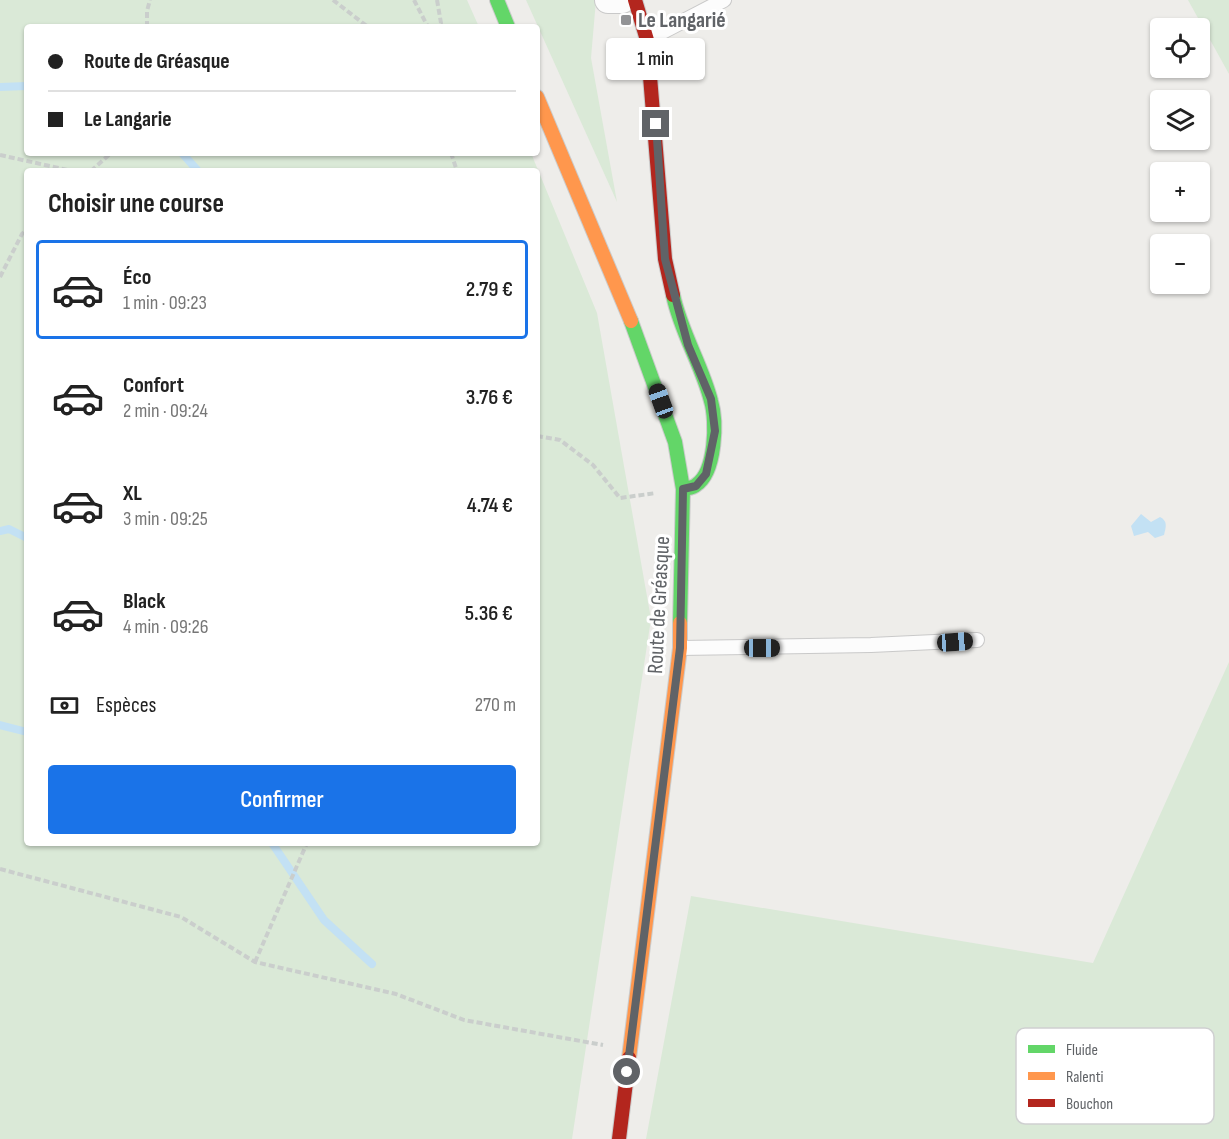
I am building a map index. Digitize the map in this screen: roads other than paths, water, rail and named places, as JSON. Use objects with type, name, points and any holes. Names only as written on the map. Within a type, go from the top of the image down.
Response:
[{"type":"street","points":[[497,0],[507,24]]},
{"type":"street","points":[[608,0],[622,0]]},
{"type":"street","points":[[635,0],[647,40],[656,124],[665,259],[688,345],[711,399],[715,431],[706,474],[696,486],[683,489]]},
{"type":"street","name":"Route de Gréasque","points":[[540,104],[639,340],[675,442],[683,489],[680,648],[619,1139]]},
{"type":"lane","points":[[647,40],[724,0]]},
{"type":"lane","points":[[680,648],[871,645],[977,640]]},
{"type":"water","points":[[1141,514],[1151,522],[1160,517],[1163,519],[1166,524],[1164,535],[1155,538],[1148,532],[1134,536],[1131,526]]},
{"type":"waterway","points":[[0,87],[24,86]]},
{"type":"waterway","points":[[185,156],[195,168]]},
{"type":"waterway","points":[[0,531],[9,529],[24,536]]},
{"type":"waterway","points":[[0,725],[24,731]]},
{"type":"waterway","points":[[274,846],[324,920],[372,964]]},
{"type":"place","name":"Le Langarié","points":[[626,20]]}]
